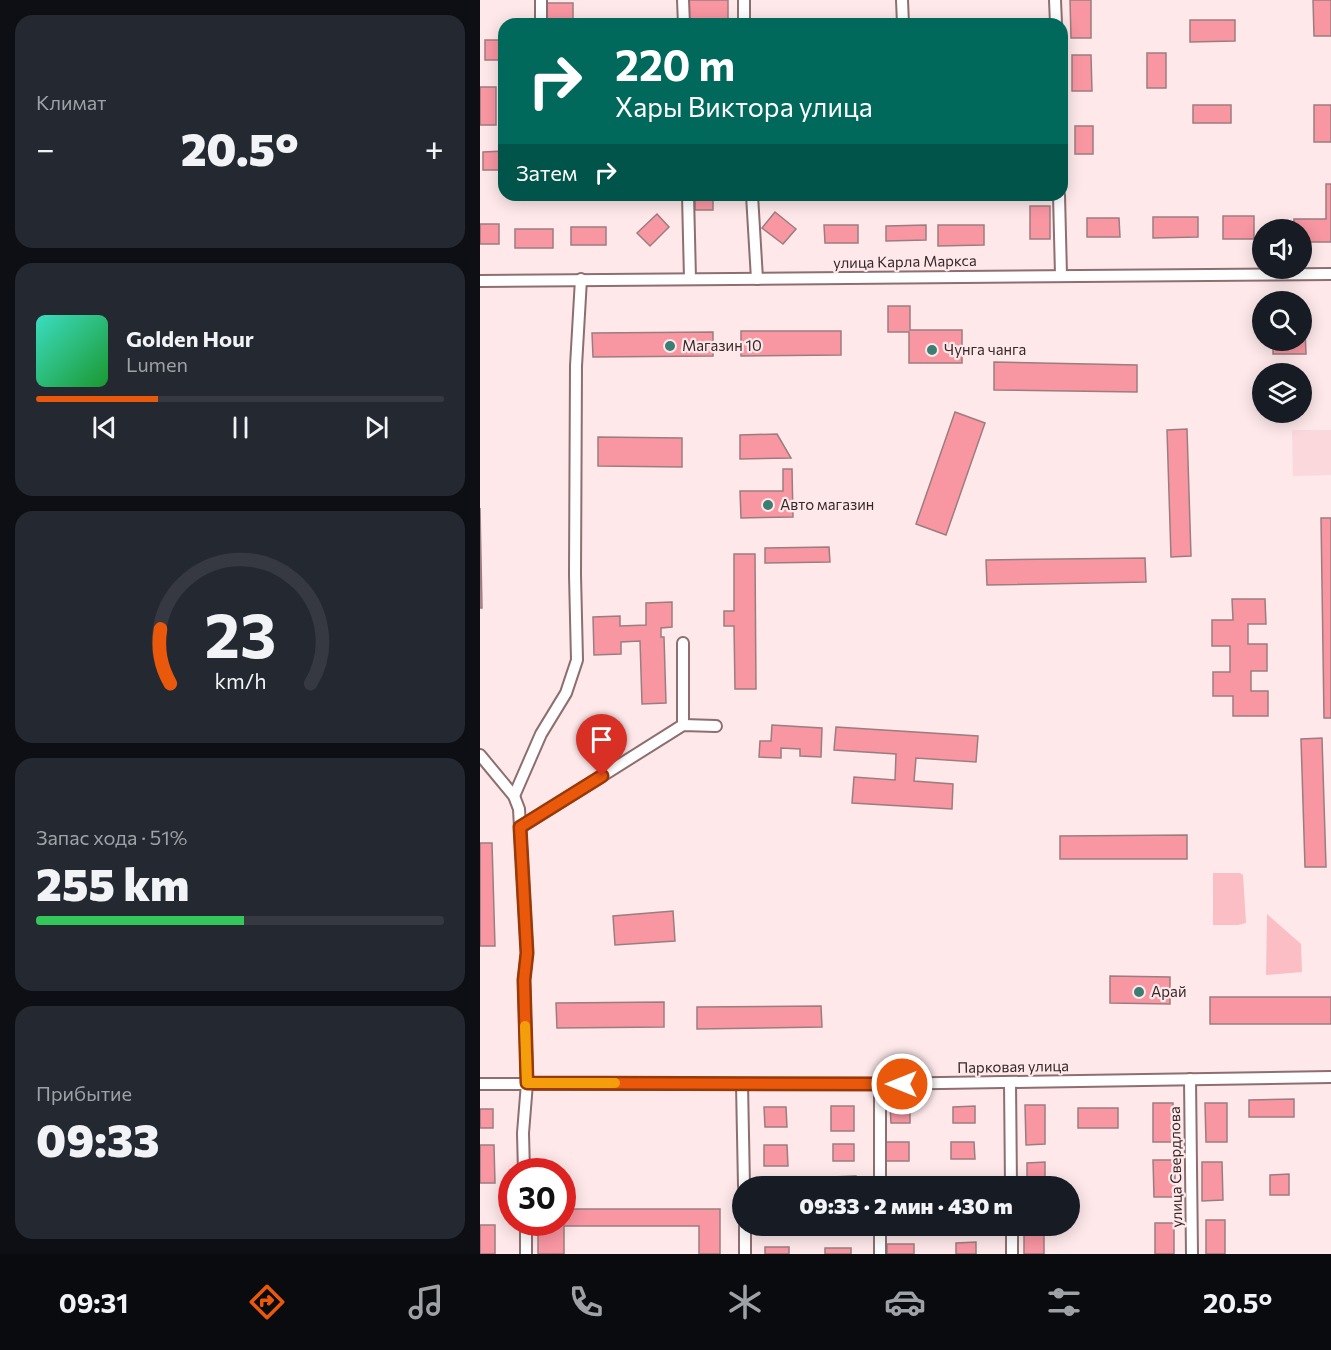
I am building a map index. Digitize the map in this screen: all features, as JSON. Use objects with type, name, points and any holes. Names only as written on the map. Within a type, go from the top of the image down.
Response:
[{"type":"street","points":[[541,0],[541,18]]},
{"type":"street","points":[[683,0],[684,18]]},
{"type":"street","points":[[744,0],[744,18]]},
{"type":"street","points":[[902,0],[903,18]]},
{"type":"street","points":[[1055,0],[1056,18]]},
{"type":"street","points":[[688,201],[690,279]]},
{"type":"street","points":[[752,201],[757,279]]},
{"type":"street","points":[[1059,201],[1061,275]]},
{"type":"street","name":"улица Карла Маркса","points":[[480,281],[1331,274]]},
{"type":"street","points":[[514,796],[541,734],[566,693],[577,660],[576,366],[581,279]]},
{"type":"street","points":[[682,725],[683,643]]},
{"type":"street","points":[[520,827],[682,725],[716,726]]},
{"type":"street","points":[[480,755],[514,796],[519,809],[527,953],[524,980],[527,1083],[524,1158]]},
{"type":"street","name":"Парковая улица","points":[[480,1084],[880,1084],[1331,1077]]},
{"type":"street","name":"улица Свердлова","points":[[1190,1079],[1192,1254]]},
{"type":"street","points":[[1010,1082],[1011,1176]]},
{"type":"street","points":[[742,1084],[744,1176]]},
{"type":"street","points":[[880,1084],[880,1176]]},
{"type":"street","points":[[526,1236],[526,1254]]},
{"type":"street","points":[[745,1236],[745,1254]]},
{"type":"street","points":[[880,1236],[880,1254]]},
{"type":"street","points":[[1012,1236],[1012,1254]]},
{"type":"shaded area","points":[[1292,430],[1331,430],[1331,475],[1293,476]]},
{"type":"shaded area","points":[[1213,873],[1243,875],[1246,923],[1213,925]]},
{"type":"shaded area","points":[[1267,914],[1301,944],[1302,972],[1266,975]]},
{"type":"building","points":[[689,0],[728,0],[728,18],[689,18]]},
{"type":"building","points":[[1070,0],[1091,0],[1091,38],[1071,38]]},
{"type":"building","points":[[1313,0],[1331,0],[1331,36],[1314,36]]},
{"type":"building","points":[[547,3],[573,3],[573,18],[547,18]]},
{"type":"building","points":[[1190,20],[1235,20],[1235,41],[1190,42]]},
{"type":"building","points":[[485,40],[498,40],[498,60],[485,60]]},
{"type":"building","points":[[1147,53],[1166,53],[1166,88],[1147,88]]},
{"type":"building","points":[[1072,55],[1091,55],[1092,91],[1072,91]]},
{"type":"building","points":[[480,87],[496,87],[496,125],[480,125]]},
{"type":"building","points":[[1193,105],[1231,105],[1231,123],[1193,123]]},
{"type":"building","points":[[1314,105],[1331,105],[1331,142],[1314,142]]},
{"type":"building","points":[[1075,126],[1093,126],[1093,154],[1075,154]]},
{"type":"building","points":[[498,151],[498,170],[483,170],[483,152]]},
{"type":"building","points":[[1326,184],[1331,184],[1331,242],[1312,242],[1312,219],[1326,219]]},
{"type":"building","points":[[695,201],[713,201],[713,210],[695,210]]},
{"type":"building","points":[[1030,206],[1050,206],[1050,239],[1030,239]]},
{"type":"building","points":[[775,212],[796,229],[783,244],[762,228]]},
{"type":"building","points":[[657,214],[669,227],[650,246],[637,233]]},
{"type":"building","points":[[1223,216],[1254,216],[1252,239],[1223,239]]},
{"type":"building","points":[[1153,217],[1198,217],[1198,237],[1153,238]]},
{"type":"building","points":[[1087,218],[1119,218],[1120,237],[1087,237]]},
{"type":"building","points":[[480,224],[499,224],[499,244],[480,244]]},
{"type":"building","points":[[824,225],[858,225],[858,243],[825,243]]},
{"type":"building","points":[[926,225],[926,240],[886,241],[886,226]]},
{"type":"building","points":[[938,225],[984,225],[984,245],[938,246]]},
{"type":"building","points":[[571,227],[606,227],[606,245],[571,245]]},
{"type":"building","points":[[515,229],[553,229],[553,248],[515,248]]},
{"type":"building","points":[[888,306],[910,306],[910,330],[962,330],[962,363],[909,363],[909,332],[888,332]]},
{"type":"building","points":[[741,331],[841,331],[841,355],[741,356]]},
{"type":"building","points":[[713,332],[713,356],[593,357],[592,333]]},
{"type":"building","points":[[1273,351],[1306,351],[1306,354],[1273,354]]},
{"type":"building","points":[[994,362],[1137,365],[1137,392],[994,390]]},
{"type":"building","points":[[955,412],[985,423],[946,535],[916,524]]},
{"type":"building","points":[[1187,429],[1191,556],[1171,557],[1167,430]]},
{"type":"building","points":[[777,434],[791,458],[740,459],[740,435]]},
{"type":"building","points":[[598,437],[682,438],[682,467],[598,466]]},
{"type":"building","points":[[783,469],[792,469],[793,517],[741,518],[740,491],[783,491]]},
{"type":"building","points":[[480,508],[482,608],[480,608]]},
{"type":"building","points":[[1321,518],[1331,518],[1331,718],[1324,718]]},
{"type":"building","points":[[829,547],[830,562],[765,563],[765,548]]},
{"type":"building","points":[[734,554],[755,554],[756,689],[735,689],[734,626],[724,626],[724,611],[734,611]]},
{"type":"building","points":[[1145,558],[1146,582],[987,585],[986,560]]},
{"type":"building","points":[[1232,599],[1265,599],[1266,624],[1248,624],[1248,644],[1267,644],[1267,671],[1251,671],[1251,691],[1268,691],[1268,716],[1233,716],[1233,696],[1213,696],[1213,672],[1230,672],[1230,646],[1212,646],[1212,620],[1233,620]]},
{"type":"building","points":[[672,602],[672,627],[661,628],[661,637],[664,637],[666,703],[642,704],[640,641],[621,642],[621,654],[594,655],[593,617],[620,616],[620,626],[646,625],[646,603]]},
{"type":"building","points":[[772,725],[822,728],[821,757],[800,756],[800,749],[781,748],[781,758],[759,757],[760,741],[771,741]]},
{"type":"building","points":[[836,727],[978,736],[976,762],[916,758],[914,781],[953,784],[952,809],[852,803],[854,777],[895,780],[896,754],[834,750]]},
{"type":"building","points":[[1322,738],[1326,867],[1305,867],[1301,739]]},
{"type":"building","points":[[1187,835],[1187,859],[1060,859],[1060,836]]},
{"type":"building","points":[[480,843],[492,843],[495,946],[480,946]]},
{"type":"building","points":[[673,911],[675,941],[615,945],[613,916]]},
{"type":"building","points":[[1110,976],[1170,977],[1170,1004],[1110,1003]]},
{"type":"building","points":[[1210,997],[1331,997],[1331,1024],[1210,1024]]},
{"type":"building","points":[[664,1002],[664,1027],[557,1028],[556,1003]]},
{"type":"building","points":[[821,1006],[822,1027],[697,1029],[697,1007]]},
{"type":"building","points":[[1294,1099],[1294,1117],[1249,1117],[1249,1100]]},
{"type":"building","points":[[1153,1103],[1173,1103],[1174,1142],[1153,1142]]},
{"type":"building","points":[[1205,1103],[1227,1103],[1227,1142],[1206,1142]]},
{"type":"building","points":[[910,1104],[910,1123],[891,1123],[890,1105]]},
{"type":"building","points":[[1025,1105],[1045,1105],[1045,1144],[1026,1145]]},
{"type":"building","points":[[831,1106],[854,1106],[854,1131],[831,1131]]},
{"type":"building","points":[[975,1106],[975,1123],[953,1123],[953,1107]]},
{"type":"building","points":[[764,1107],[786,1107],[787,1127],[765,1127]]},
{"type":"building","points":[[1078,1108],[1118,1108],[1118,1128],[1078,1128]]},
{"type":"building","points":[[480,1109],[493,1109],[493,1128],[480,1128]]},
{"type":"building","points":[[886,1142],[909,1142],[909,1161],[886,1161]]},
{"type":"building","points":[[951,1142],[974,1142],[975,1159],[951,1159]]},
{"type":"building","points":[[833,1144],[854,1144],[854,1161],[833,1161]]},
{"type":"building","points":[[480,1145],[494,1145],[495,1183],[480,1183]]},
{"type":"building","points":[[764,1145],[787,1145],[788,1166],[764,1166]]},
{"type":"building","points":[[1153,1160],[1175,1160],[1175,1197],[1154,1197]]},
{"type":"building","points":[[1045,1162],[1045,1176],[1027,1176],[1027,1163]]},
{"type":"building","points":[[1202,1162],[1222,1162],[1223,1200],[1202,1201]]},
{"type":"building","points":[[1289,1174],[1289,1195],[1270,1195],[1270,1175]]},
{"type":"building","points":[[576,1209],[720,1209],[720,1254],[699,1254],[699,1226],[576,1226]]},
{"type":"building","points":[[1206,1220],[1225,1220],[1225,1254],[1206,1254]]},
{"type":"building","points":[[1155,1223],[1174,1223],[1174,1254],[1155,1254]]},
{"type":"building","points":[[480,1225],[495,1225],[495,1254],[480,1254]]},
{"type":"building","points":[[538,1236],[564,1236],[564,1254],[538,1254]]},
{"type":"building","points":[[1024,1236],[1044,1236],[1044,1254],[1024,1254]]},
{"type":"building","points":[[976,1242],[976,1254],[956,1254],[956,1243]]},
{"type":"building","points":[[887,1244],[914,1244],[914,1254],[887,1254]]},
{"type":"building","points":[[765,1247],[789,1247],[789,1254],[765,1254]]},
{"type":"building","points":[[825,1248],[851,1248],[851,1254],[825,1254]]},
{"type":"slow traffic","points":[[525,1026],[527,1083],[615,1083]]},
{"type":"place","name":"Магазин 10","points":[[670,346]]},
{"type":"place","name":"Чунга чанга","points":[[932,350]]},
{"type":"place","name":"Авто магазин","points":[[768,505]]},
{"type":"place","name":"Арай","points":[[1139,992]]},
{"type":"route","points":[[602,776],[520,827],[527,953],[524,980],[527,1083],[902,1084]]}]
